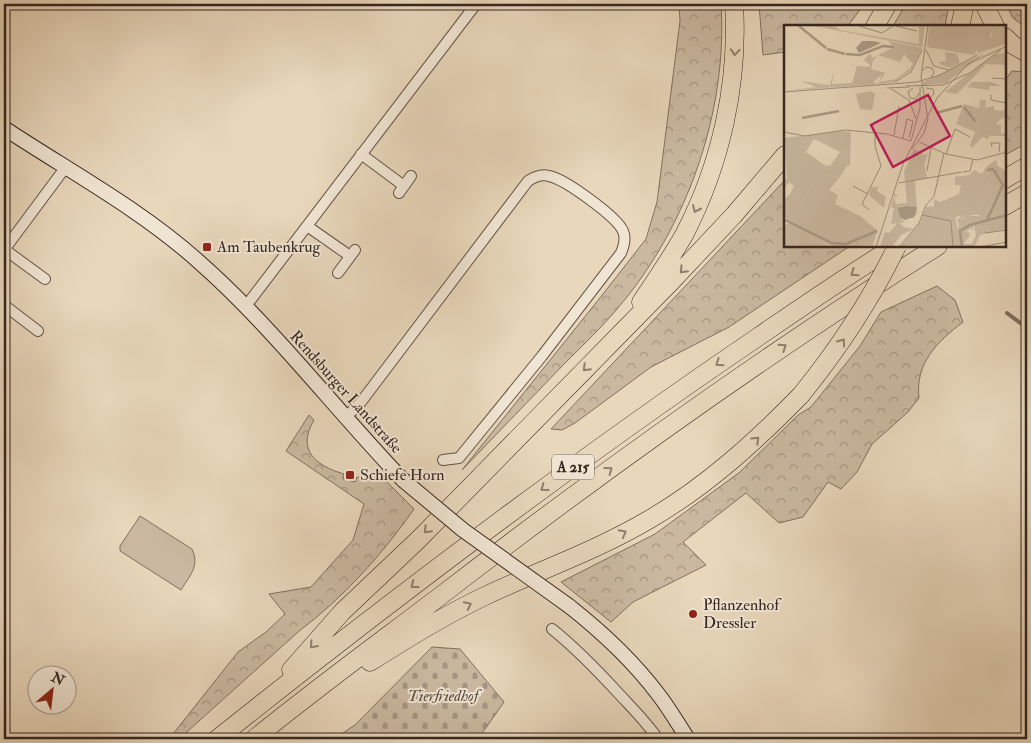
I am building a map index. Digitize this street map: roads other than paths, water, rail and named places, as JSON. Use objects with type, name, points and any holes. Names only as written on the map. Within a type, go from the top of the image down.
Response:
[{"type":"highway","points":[[620,334],[684,235],[709,177],[722,137],[731,87],[735,52],[734,4]]},
{"type":"highway","points":[[876,25],[888,4]]},
{"type":"highway","points":[[960,25],[965,4]]},
{"type":"highway","points":[[984,4],[994,25]]},
{"type":"highway","points":[[1006,38],[1013,45],[1027,53]]},
{"type":"highway","points":[[262,703],[342,612],[418,540],[702,250],[784,156]]},
{"type":"highway","points":[[1006,178],[1027,166]]},
{"type":"highway","points":[[1006,205],[1027,193]]},
{"type":"highway","name":"A 215","points":[[217,739],[357,628],[619,433],[690,383],[893,248]]},
{"type":"highway","points":[[277,721],[432,624],[487,596],[594,548],[650,520],[679,501],[743,452],[802,394],[849,332],[870,298],[895,248]]},
{"type":"highway","name":"A 215","points":[[254,739],[523,532],[702,402],[935,248]]},
{"type":"street","points":[[246,306],[476,4]]},
{"type":"street","name":"Rendsburger Landstraße","points":[[7,131],[163,232],[197,260],[246,306],[403,480],[463,530],[570,606],[623,653],[658,694],[688,739]]},
{"type":"street","points":[[361,154],[401,189],[411,176]]},
{"type":"street","points":[[45,279],[4,248],[65,168]]},
{"type":"street","points":[[346,417],[367,394],[528,182],[544,175],[555,178],[577,190],[619,224],[624,235],[624,247],[542,356],[459,458],[443,460]]},
{"type":"street","points":[[307,226],[352,253],[338,273]]},
{"type":"street","points":[[4,305],[38,331]]},
{"type":"street","points":[[552,629],[572,645],[609,683],[650,727],[658,739]]},
{"type":"waterway","points":[[1007,313],[1027,328]]},
{"type":"place","name":"Am Taubenkrug","points":[[207,247]]},
{"type":"place","name":"Schiefe Horn","points":[[350,475]]},
{"type":"place","name":"Pflanzenhof Dressler","points":[[693,614]]},
{"type":"park label","name":"Tierfriedhof","points":[[443,696]]}]
